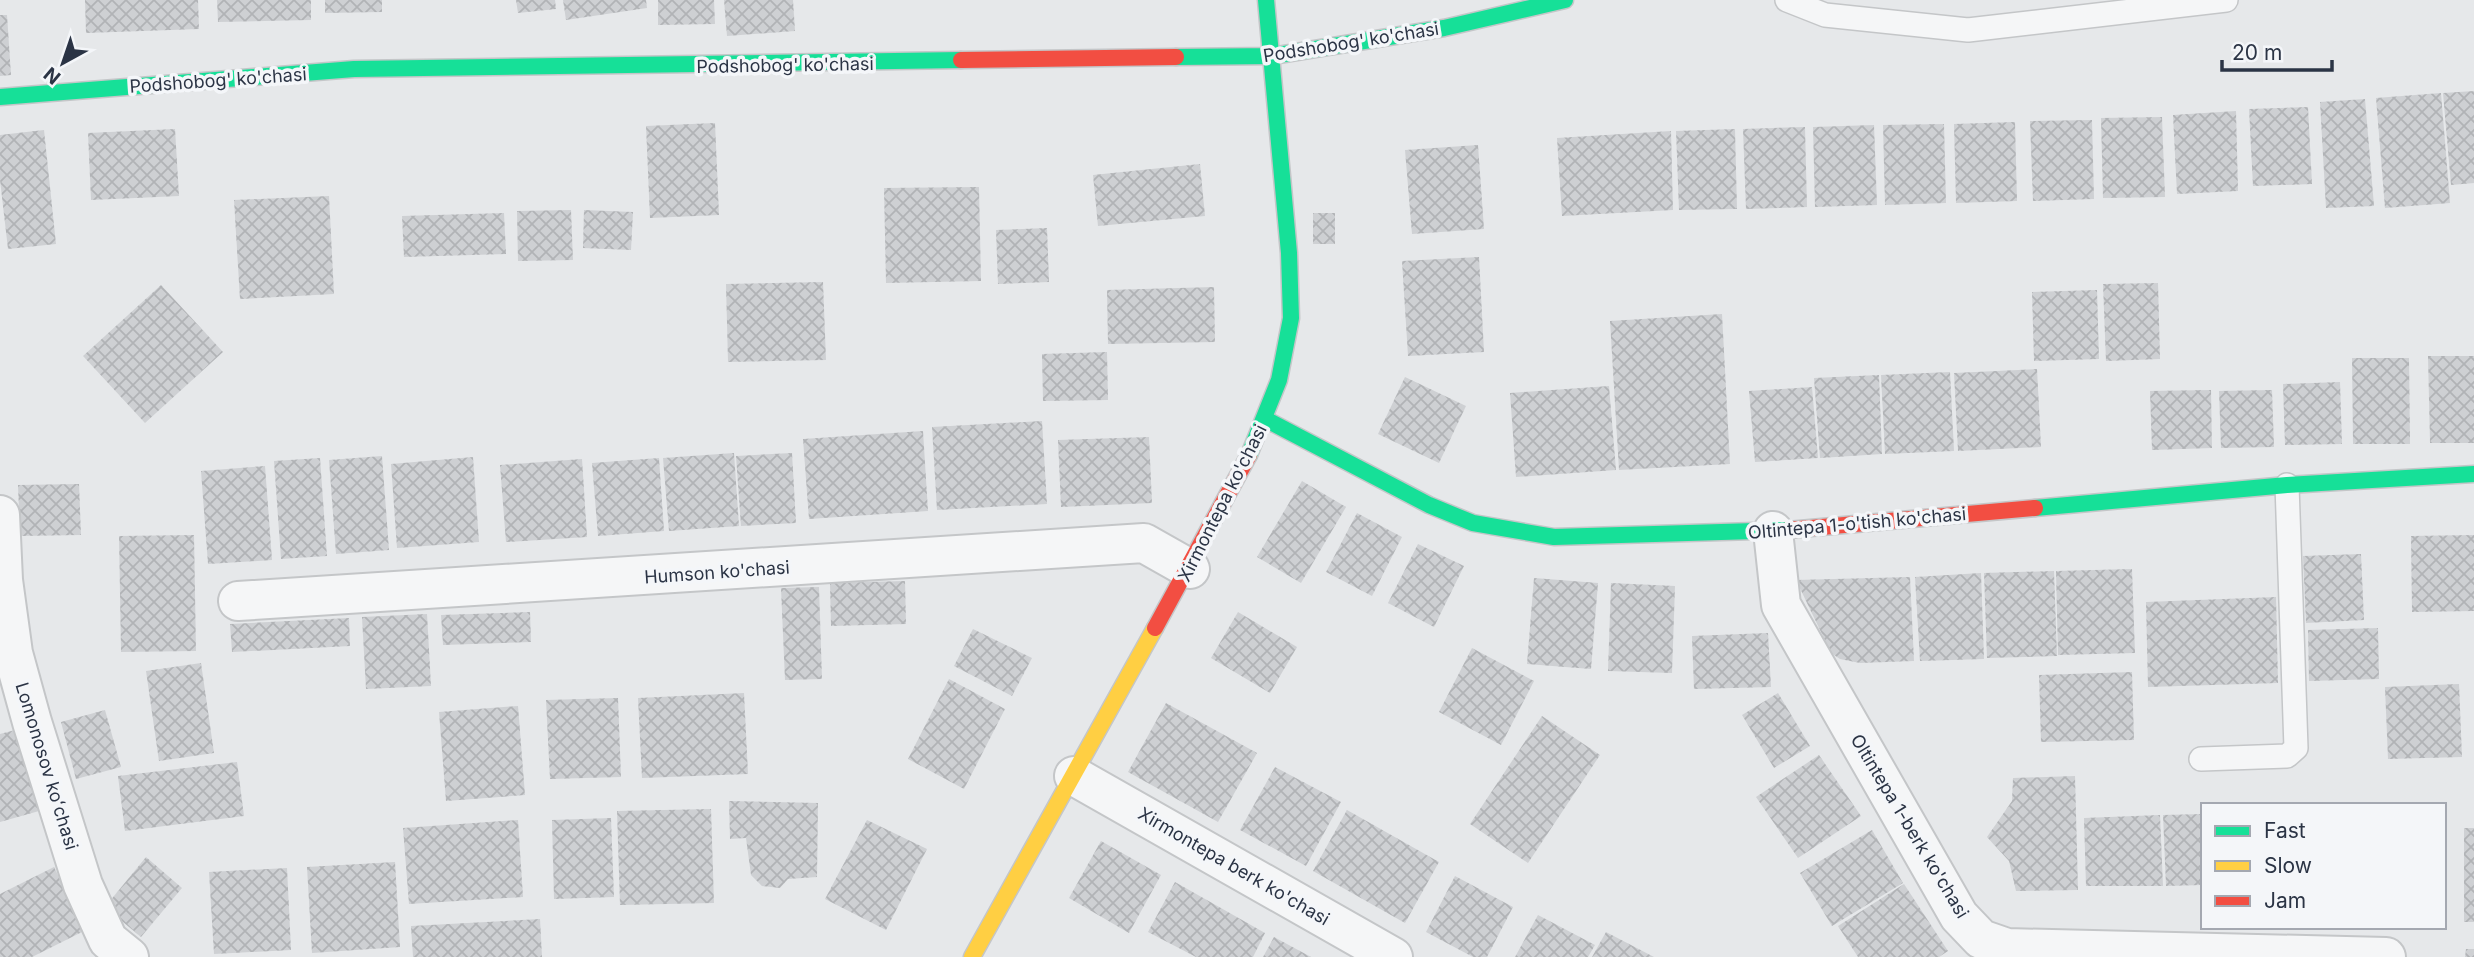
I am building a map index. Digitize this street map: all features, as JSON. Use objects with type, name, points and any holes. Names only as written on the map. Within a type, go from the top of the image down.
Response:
[{"type":"street","name":"Xirmontepa ko'chasi","points":[[972,957],[1190,569],[1244,467],[1265,419],[1285,359],[1292,298],[1266,0]]},
{"type":"street","name":"Podshobog' ko'chasi","points":[[0,96],[354,69],[1272,56],[1444,28],[1565,0]]},
{"type":"street","name":"Oltintepa 1-o'tish ko'chasi","points":[[1265,419],[1429,505],[1473,523],[1533,534],[1590,538],[1773,531],[2287,485],[2474,474]]},
{"type":"street","name":"Lomonosov koʻchasi","points":[[0,515],[6,654],[107,951]]},
{"type":"street","name":"Oltintepa 1-berk ko'chasi","points":[[1773,531],[1781,605],[1959,916],[1981,939],[2007,948],[2386,957]]},
{"type":"street","name":"Humson ko'chasi","points":[[238,601],[1144,543],[1190,569]]},
{"type":"street","name":"Xirmontepa berk ko'chasi","points":[[1074,776],[1394,957]]},
{"type":"lane","points":[[1787,0],[1825,15],[1968,30],[2226,0]]},
{"type":"lane","points":[[2202,759],[2287,755],[2296,748],[2287,485]]},
{"type":"building","points":[[85,0],[198,0],[199,29],[86,33]]},
{"type":"building","points":[[217,0],[311,0],[311,20],[218,22]]},
{"type":"building","points":[[325,0],[382,0],[382,12],[325,13]]},
{"type":"building","points":[[516,0],[555,0],[556,9],[518,13]]},
{"type":"building","points":[[563,0],[646,0],[647,8],[566,20]]},
{"type":"building","points":[[658,0],[714,0],[715,24],[658,25]]},
{"type":"building","points":[[724,0],[793,0],[795,31],[727,36]]},
{"type":"building","points":[[0,15],[7,15],[11,75],[0,76]]},
{"type":"building","points":[[2474,91],[2474,183],[2451,185],[2443,93]]},
{"type":"building","points":[[2441,93],[2450,203],[2385,208],[2376,98]]},
{"type":"building","points":[[2365,99],[2374,206],[2326,208],[2320,102]]},
{"type":"building","points":[[2308,107],[2312,184],[2253,186],[2249,109]]},
{"type":"building","points":[[2236,111],[2238,191],[2177,194],[2173,115]]},
{"type":"building","points":[[2162,117],[2165,197],[2103,198],[2101,118]]},
{"type":"building","points":[[2092,120],[2094,199],[2033,201],[2030,121]]},
{"type":"building","points":[[2015,122],[2017,201],[1956,203],[1954,124]]},
{"type":"building","points":[[715,123],[719,215],[650,218],[646,126]]},
{"type":"building","points":[[1944,124],[1946,203],[1885,205],[1883,125]]},
{"type":"building","points":[[1874,125],[1877,205],[1815,207],[1813,127]]},
{"type":"building","points":[[1805,127],[1807,207],[1746,209],[1743,129]]},
{"type":"building","points":[[175,129],[179,196],[91,200],[88,133]]},
{"type":"building","points":[[1735,129],[1737,209],[1679,210],[1676,131]]},
{"type":"building","points":[[44,130],[56,244],[8,249],[0,180],[0,135]]},
{"type":"building","points":[[1671,131],[1673,210],[1562,216],[1557,138]]},
{"type":"building","points":[[1478,145],[1484,229],[1412,234],[1405,150]]},
{"type":"building","points":[[1200,164],[1205,216],[1098,226],[1093,175]]},
{"type":"building","points":[[979,187],[981,281],[886,283],[884,188]]},
{"type":"building","points":[[329,196],[334,294],[240,299],[234,200]]},
{"type":"building","points":[[571,210],[573,260],[518,261],[517,211]]},
{"type":"building","points":[[584,210],[633,212],[631,250],[583,248]]},
{"type":"building","points":[[504,213],[506,254],[404,257],[402,216]]},
{"type":"building","points":[[1313,213],[1335,213],[1335,244],[1313,244]]},
{"type":"building","points":[[1047,228],[1049,282],[998,284],[996,230]]},
{"type":"building","points":[[1479,257],[1484,352],[1408,356],[1402,261]]},
{"type":"building","points":[[823,282],[826,360],[728,362],[726,284]]},
{"type":"building","points":[[2158,283],[2160,359],[2106,361],[2103,284]]},
{"type":"building","points":[[161,285],[223,352],[145,423],[83,356]]},
{"type":"building","points":[[1214,287],[1215,342],[1108,344],[1107,290]]},
{"type":"building","points":[[2097,290],[2099,359],[2034,361],[2032,292]]},
{"type":"building","points":[[1722,314],[1730,464],[1619,470],[1610,321]]},
{"type":"building","points":[[1107,352],[1108,400],[1043,401],[1042,354]]},
{"type":"building","points":[[2428,356],[2474,356],[2474,443],[2430,443]]},
{"type":"building","points":[[2352,358],[2409,358],[2410,444],[2353,444]]},
{"type":"building","points":[[2037,369],[2041,447],[1958,451],[1954,373]]},
{"type":"building","points":[[1950,372],[1954,451],[1885,454],[1881,375]]},
{"type":"building","points":[[1879,375],[1882,454],[1820,458],[1814,378]]},
{"type":"building","points":[[1405,377],[1466,406],[1439,463],[1378,434]]},
{"type":"building","points":[[2340,382],[2342,444],[2285,445],[2283,384]]},
{"type":"building","points":[[1609,386],[1616,470],[1516,477],[1510,393]]},
{"type":"building","points":[[1812,387],[1818,458],[1755,462],[1749,391]]},
{"type":"building","points":[[2211,390],[2212,448],[2152,450],[2150,391]]},
{"type":"building","points":[[2272,390],[2274,447],[2221,448],[2219,391]]},
{"type":"building","points":[[1042,421],[1047,504],[937,510],[932,427]]},
{"type":"building","points":[[923,431],[928,511],[809,519],[803,439]]},
{"type":"building","points":[[1149,437],[1152,503],[1061,507],[1058,440]]},
{"type":"building","points":[[734,453],[739,526],[669,531],[663,458]]},
{"type":"building","points":[[792,453],[796,523],[741,526],[736,456]]},
{"type":"building","points":[[382,456],[389,550],[336,554],[329,460]]},
{"type":"building","points":[[473,457],[479,542],[397,548],[391,464]]},
{"type":"building","points":[[320,458],[327,556],[281,559],[274,461]]},
{"type":"building","points":[[659,458],[664,531],[598,536],[592,463]]},
{"type":"building","points":[[582,459],[587,537],[506,542],[500,465]]},
{"type":"building","points":[[265,466],[272,560],[208,564],[201,471]]},
{"type":"building","points":[[1302,481],[1346,507],[1301,583],[1257,557]]},
{"type":"building","points":[[79,484],[81,535],[20,536],[18,485]]},
{"type":"building","points":[[1357,513],[1402,537],[1372,596],[1326,572]]},
{"type":"building","points":[[194,535],[196,651],[121,652],[119,536]]},
{"type":"building","points":[[2474,535],[2474,611],[2412,612],[2411,536]]},
{"type":"building","points":[[1418,544],[1464,566],[1434,627],[1388,603]]},
{"type":"building","points":[[2361,554],[2364,620],[2306,623],[2303,556]]},
{"type":"building","points":[[2132,569],[2135,653],[2058,655],[2056,571]]},
{"type":"building","points":[[2054,571],[2057,656],[1987,658],[1984,573]]},
{"type":"building","points":[[1981,573],[1984,659],[1920,661],[1915,577]]},
{"type":"building","points":[[1910,577],[1914,661],[1860,663],[1840,659],[1831,653],[1796,580]]},
{"type":"building","points":[[1534,578],[1598,583],[1591,669],[1527,664]]},
{"type":"building","points":[[905,581],[906,624],[831,626],[830,583]]},
{"type":"building","points":[[1611,583],[1675,586],[1672,673],[1608,671]]},
{"type":"building","points":[[819,587],[822,679],[785,680],[781,588]]},
{"type":"building","points":[[2276,597],[2278,683],[2148,687],[2146,602]]},
{"type":"building","points":[[530,612],[531,642],[443,645],[441,615]]},
{"type":"building","points":[[1238,612],[1297,647],[1270,693],[1211,658]]},
{"type":"building","points":[[427,614],[431,686],[366,689],[362,617]]},
{"type":"building","points":[[349,618],[350,646],[232,652],[230,624]]},
{"type":"building","points":[[2378,628],[2379,679],[2309,681],[2308,630]]},
{"type":"building","points":[[973,629],[1032,658],[1012,696],[954,666]]},
{"type":"building","points":[[1768,633],[1771,687],[1694,689],[1692,636]]},
{"type":"building","points":[[1472,648],[1534,681],[1501,745],[1439,712]]},
{"type":"building","points":[[201,663],[214,753],[159,761],[146,671]]},
{"type":"building","points":[[2132,672],[2134,740],[2041,742],[2039,675]]},
{"type":"building","points":[[949,679],[1005,709],[964,789],[908,759]]},
{"type":"building","points":[[2459,684],[2462,757],[2388,759],[2385,687]]},
{"type":"building","points":[[744,693],[748,774],[642,778],[638,698]]},
{"type":"building","points":[[1778,693],[1810,746],[1774,768],[1742,715]]},
{"type":"building","points":[[618,698],[621,777],[550,779],[546,700]]},
{"type":"building","points":[[1166,703],[1257,753],[1218,822],[1128,772]]},
{"type":"building","points":[[518,706],[525,795],[446,801],[439,712]]},
{"type":"building","points":[[105,710],[121,767],[76,779],[61,722]]},
{"type":"building","points":[[1542,716],[1600,755],[1528,863],[1470,824]]},
{"type":"building","points":[[15,730],[39,811],[0,822],[0,734]]},
{"type":"building","points":[[1819,755],[1861,816],[1798,858],[1756,797]]},
{"type":"building","points":[[237,762],[244,816],[125,831],[118,776]]},
{"type":"building","points":[[1275,767],[1341,802],[1306,866],[1240,830]]},
{"type":"building","points":[[2075,776],[2078,890],[2016,891],[2009,861],[1987,837],[2012,801],[2013,778]]},
{"type":"building","points":[[729,801],[818,803],[817,877],[788,879],[780,888],[762,886],[751,875],[746,838],[730,839]]},
{"type":"building","points":[[711,809],[714,903],[620,905],[617,811]]},
{"type":"building","points":[[1347,810],[1439,862],[1405,923],[1313,871]]},
{"type":"building","points":[[2201,814],[2201,885],[2166,886],[2163,815]]},
{"type":"building","points":[[2160,815],[2163,886],[2086,886],[2084,818]]},
{"type":"building","points":[[611,818],[614,897],[554,899],[552,820]]},
{"type":"building","points":[[518,820],[523,897],[409,904],[403,828]]},
{"type":"building","points":[[867,820],[927,849],[886,930],[825,899]]},
{"type":"building","points":[[2464,828],[2474,828],[2474,922],[2464,922]]},
{"type":"building","points":[[1872,830],[1903,883],[1832,926],[1800,873]]},
{"type":"building","points":[[1101,841],[1161,875],[1129,933],[1069,898]]},
{"type":"building","points":[[146,857],[182,888],[141,937],[105,907]]},
{"type":"building","points":[[395,862],[400,947],[312,953],[307,867]]},
{"type":"building","points":[[54,867],[86,930],[32,957],[0,957],[0,894]]},
{"type":"building","points":[[287,868],[291,950],[214,954],[209,872]]},
{"type":"building","points":[[1455,876],[1513,907],[1487,957],[1473,957],[1426,932]]},
{"type":"building","points":[[1175,882],[1265,933],[1253,957],[1196,957],[1148,932]]},
{"type":"building","points":[[1904,884],[1948,951],[1939,957],[1858,957],[1838,926]]},
{"type":"building","points":[[1538,915],[1595,945],[1588,957],[1515,957]]},
{"type":"building","points":[[540,919],[542,957],[413,957],[411,926]]},
{"type":"building","points":[[1606,932],[1654,957],[1592,957]]},
{"type":"building","points":[[1274,937],[1311,957],[1263,957]]},
{"type":"building","points":[[2466,949],[2474,949],[2474,957],[2465,957]]},
{"type":"traffic: fast","points":[[1249,455],[1279,380],[1291,318],[1289,253],[1266,0]]},
{"type":"traffic: fast","points":[[1176,57],[1272,56],[1444,28],[1565,0]]},
{"type":"traffic: fast","points":[[0,97],[354,69],[961,60]]},
{"type":"traffic: fast","points":[[1265,419],[1429,505],[1473,523],[1554,537],[1788,530]]},
{"type":"traffic: fast","points":[[2035,508],[2287,485],[2474,474]]},
{"type":"traffic: slow","points":[[972,957],[1155,628]]},
{"type":"traffic: jam","points":[[961,60],[1176,57]]},
{"type":"traffic: jam","points":[[1155,628],[1249,455]]},
{"type":"traffic: jam","points":[[1788,530],[2035,508]]}]
